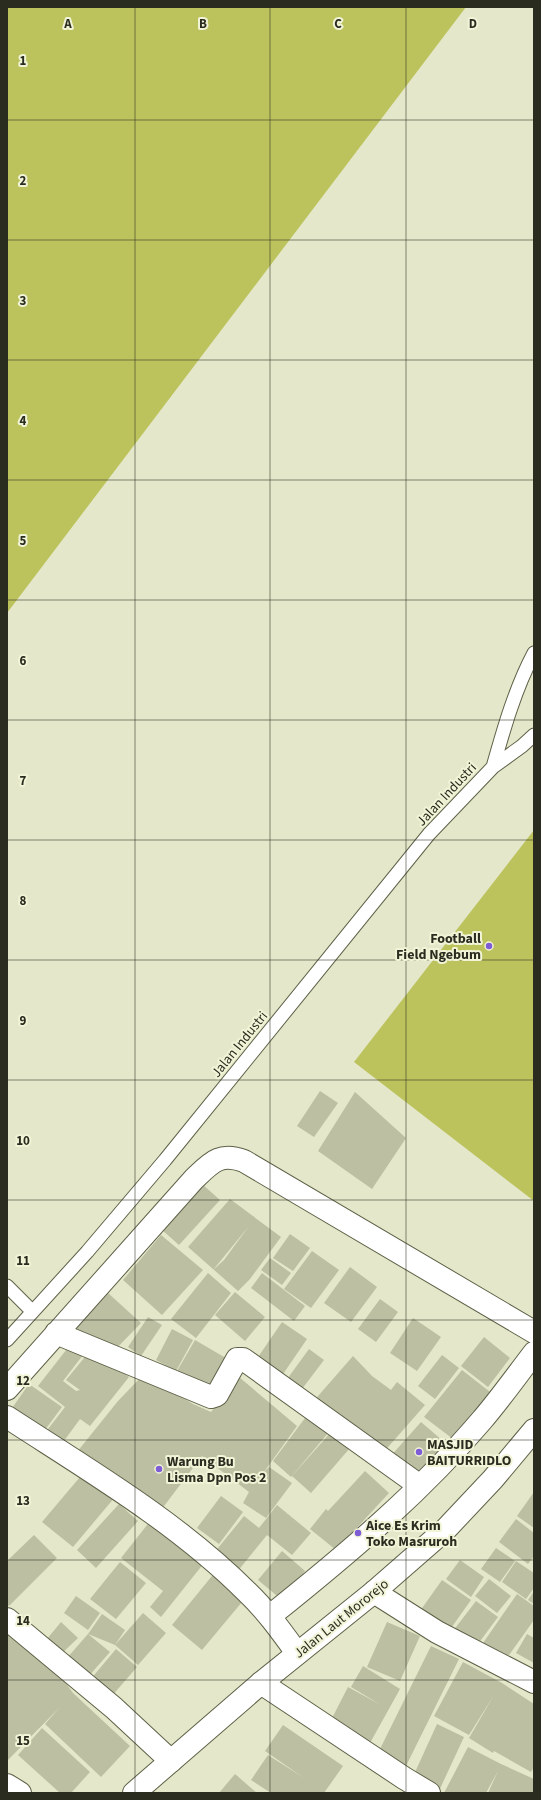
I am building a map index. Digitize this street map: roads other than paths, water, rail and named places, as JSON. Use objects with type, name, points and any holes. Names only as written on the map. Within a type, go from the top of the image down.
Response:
[{"type":"street","points":[[7,1389],[194,1179],[207,1166],[220,1157],[233,1157],[244,1161],[534,1332]]},
{"type":"street","points":[[56,1333],[211,1397],[216,1395],[237,1359],[244,1359],[420,1486]]},
{"type":"street","points":[[270,1616],[355,1547],[420,1486],[482,1420],[534,1353]]},
{"type":"street","points":[[7,1417],[144,1506],[224,1570],[270,1616],[297,1652]]},
{"type":"street","name":"Jalan Laut Mororejo","points":[[134,1793],[260,1683],[374,1592],[445,1530],[493,1479],[534,1430]]},
{"type":"street","points":[[374,1592],[437,1632],[534,1682]]},
{"type":"street","points":[[7,1619],[114,1708],[171,1761]]},
{"type":"street","points":[[260,1683],[429,1793]]},
{"type":"street","points":[[7,1785],[20,1793]]},
{"type":"lane","name":"Jalan Industri","points":[[493,767],[509,711],[534,653]]},
{"type":"lane","name":"Jalan Industri","points":[[7,1340],[87,1252],[160,1166],[429,834],[493,767],[522,746],[534,735]]},
{"type":"lane","points":[[7,1286],[32,1311]]},
{"type":"place","name":"Football Field Ngebum","points":[[489,946]]},
{"type":"place","name":"MASJID BAITURRIDLO","points":[[419,1452]]},
{"type":"place","name":"Warung Bu Lisma Dpn Pos 2","points":[[159,1469]]},
{"type":"place","name":"Aice Es Krim Toko Masruroh","points":[[358,1533]]}]
